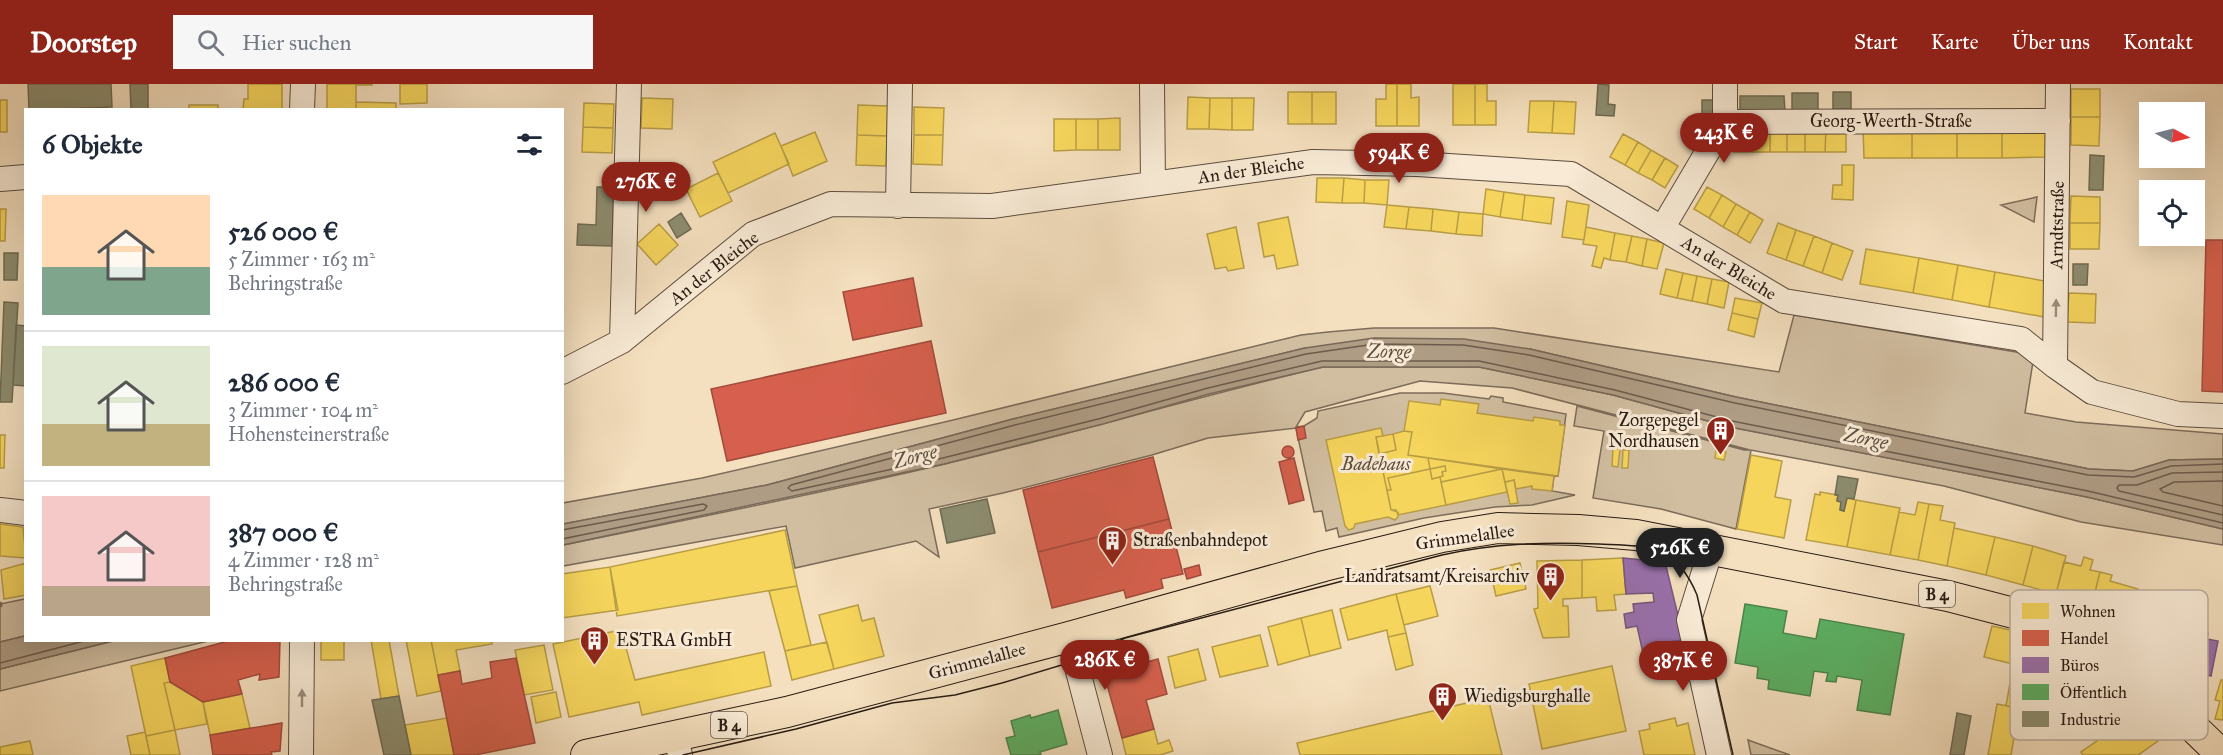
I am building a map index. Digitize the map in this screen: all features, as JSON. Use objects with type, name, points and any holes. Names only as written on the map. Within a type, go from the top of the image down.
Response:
[{"type":"main road","name":"Grimmelallee","points":[[586,755],[678,746],[787,712],[1324,566],[1443,537],[1498,528],[1585,530],[1636,536],[1948,596],[2010,612]]},
{"type":"main road","name":"Grimmelallee","points":[[2206,740],[2222,755]]},
{"type":"street","points":[[302,108],[303,84]]},
{"type":"street","points":[[622,341],[629,84]]},
{"type":"street","points":[[898,206],[900,84]]},
{"type":"street","points":[[1152,84],[1153,184]]},
{"type":"street","points":[[1663,227],[1725,122],[1725,84]]},
{"type":"street","name":"Arndtstraße","points":[[2055,366],[2058,84]]},
{"type":"street","name":"Georg-Weerth-Straße","points":[[1725,122],[2058,121]]},
{"type":"street","name":"An der Bleiche","points":[[564,371],[622,341],[753,234],[831,204],[992,206],[1313,162],[1418,164],[1571,174],[1784,301],[2021,339],[2092,392],[2178,414],[2223,416]]},
{"type":"street","points":[[0,178],[24,177]]},
{"type":"street","points":[[0,510],[24,513]]},
{"type":"street","points":[[1711,549],[1689,620],[1719,755]]},
{"type":"street","points":[[1069,637],[1100,755]]},
{"type":"street","points":[[301,755],[302,642]]},
{"type":"green space","points":[[2037,197],[2034,222],[2001,205]]},
{"type":"green space","points":[[1794,315],[2034,355],[2025,413],[2076,422],[2223,434],[2223,459],[2169,460],[2133,471],[2089,469],[1736,397],[1530,349],[1305,348],[1013,419],[767,485],[564,524],[564,503],[702,478],[949,421],[1301,335],[1374,328],[1494,328],[1779,372]]},
{"type":"green space","name":"Badehaus","points":[[1323,367],[1479,367],[1613,395],[1730,427],[2087,497],[2223,529],[2223,545],[2081,522],[1944,486],[1751,450],[1736,529],[1661,509],[1593,498],[1604,431],[1574,426],[1577,406],[1750,450],[1512,388],[1420,381],[1305,412],[1296,427],[1304,426],[1317,418],[1318,411],[1400,393],[1443,393],[1489,399],[1491,396],[1503,398],[1503,402],[1566,414],[1558,476],[1554,476],[1552,491],[1575,495],[1532,505],[1495,507],[1424,518],[1339,537],[1337,528],[1326,531],[1322,511],[1314,512],[1296,428],[1208,438],[1152,455],[1003,493],[929,509],[939,557],[916,541],[795,568],[786,526],[564,566],[564,545],[945,464]]},
{"type":"green space","points":[[24,599],[24,636],[0,642],[0,604]]},
{"type":"green space","points":[[109,642],[204,642],[0,691],[0,669]]},
{"type":"green space","points":[[1748,740],[1790,755],[1751,755]]},
{"type":"water","name":"Zorge","points":[[1374,338],[1464,339],[1530,349],[1736,397],[2089,469],[2133,471],[2169,460],[2223,459],[2223,529],[2087,497],[1730,427],[1613,395],[1479,367],[1323,367],[1209,394],[1103,424],[944,464],[564,545],[564,524],[767,485],[1013,419],[1305,348]]},
{"type":"water","points":[[24,636],[24,642],[109,642],[0,669],[0,642]]},
{"type":"building: Wohnen","points":[[248,84],[282,84],[282,108],[243,108],[244,99],[248,99]]},
{"type":"building: Wohnen","points":[[327,84],[372,84],[356,85],[356,108],[327,108]]},
{"type":"building: Wohnen","points":[[400,84],[427,84],[427,103],[400,104]]},
{"type":"building: Wohnen","points":[[1386,84],[1397,84],[1397,126],[1376,126],[1376,99],[1386,99]]},
{"type":"building: Wohnen","points":[[1397,84],[1411,84],[1411,98],[1419,97],[1419,126],[1397,126]]},
{"type":"building: Wohnen","points":[[1453,84],[1475,84],[1475,125],[1453,125]]},
{"type":"building: Wohnen","points":[[1475,84],[1487,84],[1487,101],[1496,101],[1496,125],[1475,125]]},
{"type":"building: Wohnen","points":[[2071,89],[2100,89],[2100,117],[2071,117]]},
{"type":"building: Wohnen","points":[[1288,92],[1312,92],[1312,124],[1288,124]]},
{"type":"building: Wohnen","points":[[1312,92],[1336,92],[1336,124],[1312,124]]},
{"type":"building: Wohnen","points":[[1188,97],[1210,98],[1209,129],[1187,129]]},
{"type":"building: Wohnen","points":[[642,98],[673,99],[672,129],[641,128]]},
{"type":"building: Wohnen","points":[[1210,98],[1232,98],[1232,130],[1209,129]]},
{"type":"building: Wohnen","points":[[1232,98],[1254,98],[1253,130],[1232,130]]},
{"type":"building: Wohnen","points":[[0,100],[7,100],[7,132],[0,132]]},
{"type":"building: Wohnen","points":[[1530,101],[1554,101],[1552,133],[1528,132]]},
{"type":"building: Wohnen","points":[[1554,101],[1576,102],[1574,134],[1552,133]]},
{"type":"building: Wohnen","points":[[356,102],[396,103],[396,108],[356,108]]},
{"type":"building: Wohnen","points":[[584,103],[614,104],[613,128],[583,127]]},
{"type":"building: Wohnen","points":[[189,105],[218,105],[218,108],[189,108]]},
{"type":"building: Wohnen","points":[[858,105],[888,106],[887,136],[857,135]]},
{"type":"building: Wohnen","points":[[914,107],[944,108],[943,135],[914,135]]},
{"type":"building: Wohnen","points":[[2071,117],[2100,117],[2099,146],[2071,145]]},
{"type":"building: Wohnen","points":[[1120,118],[1120,150],[1098,150],[1098,119]]},
{"type":"building: Wohnen","points":[[1054,119],[1076,119],[1076,150],[1054,151]]},
{"type":"building: Wohnen","points":[[1076,119],[1098,119],[1098,150],[1076,150]]},
{"type":"building: Wohnen","points":[[2048,126],[2048,157],[2002,158],[2002,127]]},
{"type":"building: Wohnen","points":[[583,127],[613,128],[612,153],[582,152]]},
{"type":"building: Wohnen","points":[[1734,127],[1752,127],[1751,152],[1734,152]]},
{"type":"building: Wohnen","points":[[1752,127],[1770,127],[1770,152],[1751,152]]},
{"type":"building: Wohnen","points":[[1770,127],[1787,128],[1787,152],[1770,152]]},
{"type":"building: Wohnen","points":[[1912,127],[1912,158],[1864,158],[1863,128]]},
{"type":"building: Wohnen","points":[[1912,127],[1957,127],[1957,158],[1912,158]]},
{"type":"building: Wohnen","points":[[1957,127],[2002,127],[2002,158],[1957,158]]},
{"type":"building: Wohnen","points":[[1787,128],[1805,128],[1805,152],[1787,152]]},
{"type":"building: Wohnen","points":[[1805,128],[1826,128],[1825,152],[1805,152]]},
{"type":"building: Wohnen","points":[[1826,128],[1846,128],[1846,152],[1825,152]]},
{"type":"building: Wohnen","points":[[815,132],[827,161],[793,176],[781,146]]},
{"type":"building: Wohnen","points":[[775,133],[789,164],[728,193],[713,162]]},
{"type":"building: Wohnen","points":[[1623,134],[1638,142],[1625,165],[1610,157]]},
{"type":"building: Wohnen","points":[[857,135],[887,136],[886,166],[856,165]]},
{"type":"building: Wohnen","points":[[914,135],[943,135],[942,165],[913,164]]},
{"type":"building: Wohnen","points":[[1638,142],[1651,150],[1638,173],[1625,165]]},
{"type":"building: Wohnen","points":[[1651,150],[1665,158],[1652,180],[1638,173]]},
{"type":"building: Wohnen","points":[[1665,158],[1678,166],[1665,188],[1652,180]]},
{"type":"building: Wohnen","points":[[1842,165],[1854,165],[1853,200],[1832,199],[1833,185],[1842,185]]},
{"type":"building: Wohnen","points":[[718,173],[732,201],[700,217],[686,189]]},
{"type":"building: Wohnen","points":[[1317,178],[1344,178],[1342,203],[1316,202]]},
{"type":"building: Wohnen","points":[[1344,178],[1365,180],[1364,203],[1342,203]]},
{"type":"building: Wohnen","points":[[1365,180],[1389,180],[1387,205],[1364,203]]},
{"type":"building: Wohnen","points":[[1707,187],[1722,195],[1709,218],[1694,209]]},
{"type":"building: Wohnen","points":[[1486,189],[1504,192],[1500,217],[1483,214]]},
{"type":"building: Wohnen","points":[[1504,192],[1525,195],[1522,220],[1500,217]]},
{"type":"building: Wohnen","points":[[1525,195],[1554,198],[1551,224],[1522,220]]},
{"type":"building: Wohnen","points":[[1722,195],[1736,204],[1723,227],[1709,218]]},
{"type":"building: Wohnen","points":[[2071,196],[2100,197],[2100,223],[2070,223]]},
{"type":"building: Wohnen","points":[[1567,201],[1589,205],[1584,240],[1562,237]]},
{"type":"building: Wohnen","points":[[1736,204],[1750,212],[1737,235],[1723,227]]},
{"type":"building: Wohnen","points":[[1387,205],[1409,207],[1406,229],[1384,227]]},
{"type":"building: Wohnen","points":[[1409,207],[1433,209],[1431,231],[1406,229]]},
{"type":"building: Wohnen","points":[[0,209],[6,209],[5,241],[0,241]]},
{"type":"building: Wohnen","points":[[1433,209],[1459,212],[1456,234],[1431,231]]},
{"type":"building: Wohnen","points":[[1459,212],[1483,214],[1482,236],[1456,234]]},
{"type":"building: Wohnen","points":[[1750,212],[1763,220],[1750,243],[1737,235]]},
{"type":"building: Wohnen","points":[[1288,217],[1298,265],[1277,269],[1274,255],[1264,257],[1258,223]]},
{"type":"building: Wohnen","points":[[1778,223],[1796,230],[1786,260],[1767,253]]},
{"type":"building: Wohnen","points":[[2070,223],[2100,223],[2099,249],[2070,249]]},
{"type":"building: Wohnen","points":[[659,224],[678,245],[656,265],[637,244]]},
{"type":"building: Wohnen","points":[[1236,227],[1244,268],[1228,271],[1226,267],[1215,269],[1207,234]]},
{"type":"building: Wohnen","points":[[1586,227],[1615,233],[1610,260],[1604,258],[1601,268],[1592,266],[1597,246],[1583,244]]},
{"type":"building: Wohnen","points":[[1796,230],[1814,236],[1803,266],[1786,260]]},
{"type":"building: Wohnen","points":[[1615,233],[1632,236],[1626,262],[1610,260]]},
{"type":"building: Wohnen","points":[[1632,236],[1647,239],[1642,266],[1626,262]]},
{"type":"building: Wohnen","points":[[1814,236],[1832,243],[1822,273],[1803,266]]},
{"type":"building: Wohnen","points":[[1647,239],[1664,243],[1657,269],[1642,266]]},
{"type":"building: Wohnen","points":[[1832,243],[1853,251],[1842,280],[1822,273]]},
{"type":"building: Wohnen","points":[[1866,249],[1919,258],[1913,293],[1860,284]]},
{"type":"building: Wohnen","points":[[1919,258],[1958,265],[1952,300],[1913,293]]},
{"type":"building: Wohnen","points":[[1958,265],[1995,272],[1989,307],[1952,300]]},
{"type":"building: Wohnen","points":[[1666,269],[1683,273],[1677,298],[1660,294]]},
{"type":"building: Wohnen","points":[[1995,272],[2050,282],[2044,317],[1989,307]]},
{"type":"building: Wohnen","points":[[1683,273],[1697,276],[1692,301],[1677,298]]},
{"type":"building: Wohnen","points":[[1697,276],[1712,279],[1707,304],[1692,301]]},
{"type":"building: Wohnen","points":[[1712,279],[1729,282],[1724,308],[1707,304]]},
{"type":"building: Wohnen","points":[[2069,293],[2096,294],[2095,323],[2067,322]]},
{"type":"building: Wohnen","points":[[1735,298],[1762,303],[1758,319],[1732,313]]},
{"type":"building: Wohnen","points":[[1732,313],[1758,319],[1754,337],[1728,330]]},
{"type":"building: Wohnen","points":[[1441,399],[1479,404],[1477,413],[1533,421],[1534,417],[1560,421],[1560,425],[1565,425],[1558,476],[1408,455],[1412,432],[1404,431],[1409,401],[1440,405]]},
{"type":"building: Wohnen","points":[[1381,428],[1383,436],[1376,437],[1391,510],[1398,512],[1398,517],[1395,520],[1388,517],[1355,524],[1354,528],[1349,530],[1345,526],[1326,440]]},
{"type":"building: Wohnen","points":[[1404,431],[1412,432],[1408,455],[1428,458],[1430,469],[1388,478],[1391,490],[1387,490],[1379,454],[1396,450],[1393,434]]},
{"type":"building: Wohnen","points":[[1393,434],[1396,450],[1379,454],[1376,437]]},
{"type":"building: Wohnen","points":[[0,435],[5,435],[4,468],[0,468]]},
{"type":"building: Wohnen","points":[[1613,448],[1620,449],[1618,467],[1612,466]]},
{"type":"building: Wohnen","points":[[1623,450],[1629,450],[1628,468],[1622,468]]},
{"type":"building: Wohnen","name":"Zorgepegel Nordhausen","points":[[1716,450],[1726,452],[1724,460],[1715,458]]},
{"type":"building: Wohnen","points":[[1751,455],[1782,461],[1775,497],[1791,500],[1784,538],[1737,529]]},
{"type":"building: Wohnen","points":[[1428,458],[1502,469],[1441,482],[1442,472],[1446,471],[1445,466],[1430,469]]},
{"type":"building: Wohnen","points":[[1445,466],[1446,471],[1442,472],[1443,476],[1432,479],[1430,469]]},
{"type":"building: Wohnen","points":[[1430,469],[1432,479],[1440,477],[1446,505],[1398,515],[1396,510],[1391,510],[1387,490],[1391,490],[1388,478]]},
{"type":"building: Wohnen","points":[[1502,469],[1507,492],[1446,505],[1441,482]]},
{"type":"building: Wohnen","points":[[1502,469],[1554,476],[1552,491],[1532,489],[1532,486],[1516,489],[1514,480],[1505,482]]},
{"type":"building: Wohnen","points":[[1514,480],[1518,503],[1510,504],[1505,482]]},
{"type":"building: Wohnen","points":[[1820,492],[1838,495],[1837,501],[1841,502],[1840,510],[1844,511],[1847,498],[1856,500],[1847,547],[1806,540],[1815,494],[1820,495]]},
{"type":"building: Wohnen","points":[[1856,500],[1900,508],[1890,555],[1847,547]]},
{"type":"building: Wohnen","points":[[1918,502],[1929,504],[1918,560],[1890,555],[1899,512],[1915,515]]},
{"type":"building: Wohnen","points":[[1929,504],[1943,506],[1940,520],[1955,523],[1947,566],[1918,560]]},
{"type":"building: Wohnen","points":[[0,524],[23,527],[24,558],[0,556]]},
{"type":"building: Wohnen","points":[[1954,528],[1995,537],[1986,575],[1947,566]]},
{"type":"building: Wohnen","points":[[785,530],[797,586],[617,616],[610,567]]},
{"type":"building: Wohnen","points":[[1995,537],[2033,546],[2023,585],[1986,575]]},
{"type":"building: Wohnen","points":[[2033,546],[2066,556],[2057,590],[2041,590],[2023,585]]},
{"type":"building: Wohnen","points":[[2084,557],[2093,560],[2090,570],[2100,572],[2096,590],[2057,590],[2064,562],[2081,566]]},
{"type":"building: Wohnen","points":[[1623,558],[1626,594],[1614,595],[1616,610],[1597,611],[1596,597],[1582,598],[1582,560]]},
{"type":"building: Wohnen","name":"Landratsamt/Kreisarchiv","points":[[1582,560],[1582,598],[1563,599],[1563,606],[1568,606],[1569,637],[1543,638],[1534,609],[1538,608],[1537,561]]},
{"type":"building: Wohnen","points":[[1520,563],[1526,589],[1496,596],[1490,570]]},
{"type":"building: Wohnen","points":[[24,564],[24,595],[4,599],[1,570]]},
{"type":"building: Wohnen","points":[[610,567],[618,610],[564,618],[564,574]]},
{"type":"building: Wohnen","points":[[2100,572],[2112,575],[2110,581],[2138,589],[2138,590],[2096,590]]},
{"type":"building: Wohnen","points":[[797,586],[811,645],[785,651],[769,591]]},
{"type":"building: Wohnen","points":[[1430,586],[1438,616],[1404,625],[1396,594]]},
{"type":"building: Wohnen","points":[[1396,594],[1406,633],[1388,637],[1387,630],[1348,640],[1340,609]]},
{"type":"building: Wohnen","points":[[858,605],[862,621],[874,618],[884,656],[834,669],[819,615]]},
{"type":"building: Wohnen","points":[[1332,610],[1341,648],[1310,656],[1301,618]]},
{"type":"building: Wohnen","points":[[1301,618],[1310,656],[1278,665],[1268,627]]},
{"type":"building: Wohnen","points":[[1992,626],[2010,630],[2010,663],[1984,657]]},
{"type":"building: Wohnen","name":"ESTRA GmbH","points":[[621,630],[635,680],[764,652],[771,686],[642,715],[639,702],[569,717],[553,644]]},
{"type":"building: Wohnen","points":[[1406,633],[1413,665],[1396,670],[1388,637]]},
{"type":"building: Wohnen","points":[[1260,635],[1268,666],[1220,677],[1212,647]]},
{"type":"building: Wohnen","points":[[321,642],[344,642],[344,660],[321,660]]},
{"type":"building: Wohnen","points":[[371,642],[389,642],[399,696],[381,699]]},
{"type":"building: Wohnen","points":[[406,642],[431,642],[441,691],[417,696]]},
{"type":"building: Wohnen","points":[[431,642],[492,642],[492,644],[456,650],[460,671],[438,675]]},
{"type":"building: Wohnen","points":[[827,642],[834,669],[792,680],[785,651]]},
{"type":"building: Wohnen","points":[[544,645],[553,690],[524,695],[515,650]]},
{"type":"building: Wohnen","points":[[1198,649],[1206,680],[1175,688],[1168,657]]},
{"type":"building: Wohnen","points":[[165,658],[170,682],[164,683],[175,730],[146,736],[131,666]]},
{"type":"building: Wohnen","points":[[1612,666],[1626,731],[1542,749],[1529,684]]},
{"type":"building: Wohnen","points":[[2221,680],[2223,680],[2223,720],[2215,719],[2220,701],[2215,700]]},
{"type":"building: Wohnen","points":[[170,682],[203,702],[207,724],[175,730],[164,683]]},
{"type":"building: Wohnen","points":[[2010,683],[2010,707],[2006,706]]},
{"type":"building: Wohnen","points":[[556,692],[561,717],[536,723],[531,697]]},
{"type":"building: Wohnen","points":[[242,694],[250,728],[210,735],[203,702]]},
{"type":"building: Wohnen","name":"Wiedigsburghalle","points":[[1488,698],[1502,755],[1300,755],[1297,743]]},
{"type":"building: Wohnen","points":[[1997,704],[2010,706],[2010,740],[2014,740],[2011,755],[1988,755]]},
{"type":"building: Wohnen","points":[[447,718],[454,755],[411,755],[405,725]]},
{"type":"building: Wohnen","points":[[1675,718],[1677,726],[1688,723],[1695,755],[1644,755],[1639,731],[1650,729],[1649,724]]},
{"type":"building: Wohnen","points":[[1154,729],[1158,744],[1169,740],[1173,751],[1160,755],[1126,755],[1122,738]]},
{"type":"building: Wohnen","points":[[175,730],[180,755],[150,755],[146,736]]},
{"type":"building: Wohnen","points":[[145,732],[150,755],[131,755],[127,736]]},
{"type":"building: Wohnen","points":[[2098,740],[2158,741],[2138,755],[2083,755],[2081,752]]},
{"type":"building: Wohnen","points":[[30,741],[33,755],[0,755],[0,747]]},
{"type":"building: Handel","points":[[2206,240],[2223,240],[2223,392],[2202,391]]},
{"type":"building: Handel","points":[[913,278],[922,326],[853,340],[843,292]]},
{"type":"building: Handel","points":[[931,341],[946,413],[727,461],[711,389]]},
{"type":"building: Handel","points":[[1304,426],[1306,438],[1298,440],[1296,428]]},
{"type":"building: Handel","points":[[1290,446],[1293,447],[1293,457],[1286,458],[1283,457],[1282,450],[1283,447]]},
{"type":"building: Handel","points":[[1153,457],[1169,519],[1038,552],[1023,490]]},
{"type":"building: Handel","points":[[1294,458],[1304,500],[1289,504],[1279,462]]},
{"type":"building: Handel","name":"Straßenbahndepot","points":[[1169,519],[1183,574],[1161,579],[1163,588],[1126,598],[1124,590],[1052,608],[1038,552]]},
{"type":"building: Handel","points":[[1199,565],[1201,575],[1187,579],[1184,569]]},
{"type":"building: Handel","points":[[225,642],[280,642],[279,677],[259,680],[260,674],[238,680],[242,694],[203,702],[170,682],[165,658]]},
{"type":"building: Handel","points":[[516,658],[535,743],[475,755],[454,755],[438,675],[460,671],[462,684],[492,678],[490,662]]},
{"type":"building: Handel","points":[[1158,659],[1167,694],[1146,700],[1154,729],[1122,738],[1104,674]]},
{"type":"building: Handel","points":[[282,723],[280,751],[271,752],[272,755],[213,755],[210,735]]},
{"type":"building: Büros","points":[[1623,558],[1655,561],[1666,566],[1684,640],[1668,642],[1670,653],[1644,658],[1637,626],[1626,628],[1624,614],[1634,612],[1633,604],[1654,602],[1653,593],[1626,594]]},
{"type":"building: Büros","points":[[2208,639],[2218,641],[2211,676],[2208,675]]},
{"type":"building: Öffentlich","points":[[1745,604],[1787,611],[1783,633],[1816,639],[1820,619],[1904,634],[1890,715],[1857,710],[1862,680],[1837,676],[1836,682],[1826,681],[1828,673],[1814,671],[1810,696],[1768,689],[1769,680],[1757,678],[1758,667],[1735,663]]},
{"type":"building: Öffentlich","points":[[1058,710],[1067,744],[1040,752],[1041,755],[1011,755],[1006,738],[1015,736],[1011,721]]},
{"type":"building: Industrie","points":[[28,84],[111,84],[112,107],[29,108]]},
{"type":"building: Industrie","points":[[130,84],[148,84],[148,108],[131,108]]},
{"type":"building: Industrie","points":[[1598,84],[1609,85],[1608,104],[1615,105],[1614,116],[1596,115]]},
{"type":"building: Industrie","points":[[1833,92],[1851,92],[1851,109],[1833,109]]},
{"type":"building: Industrie","points":[[1792,93],[1818,93],[1818,113],[1792,113]]},
{"type":"building: Industrie","points":[[1740,96],[1784,96],[1785,111],[1740,111]]},
{"type":"building: Industrie","points":[[1702,100],[1715,100],[1715,115],[1702,115]]},
{"type":"building: Industrie","points":[[2090,155],[2104,156],[2103,190],[2089,190]]},
{"type":"building: Industrie","points":[[597,187],[614,187],[612,246],[577,245],[578,224],[596,225]]},
{"type":"building: Industrie","points":[[681,213],[691,229],[677,238],[668,222]]},
{"type":"building: Industrie","points":[[4,253],[18,253],[17,280],[4,280]]},
{"type":"building: Industrie","points":[[2073,264],[2088,264],[2087,285],[2073,285]]},
{"type":"building: Industrie","points":[[4,302],[18,303],[12,402],[0,402]]},
{"type":"building: Industrie","points":[[16,325],[24,326],[24,386],[13,385]]},
{"type":"building: Industrie","points":[[1838,476],[1858,479],[1854,499],[1847,498],[1844,511],[1840,510],[1841,502],[1837,501],[1838,495],[1835,495]]},
{"type":"building: Industrie","points":[[987,499],[995,533],[947,543],[940,509]]},
{"type":"building: Industrie","points":[[399,696],[411,755],[384,755],[372,700]]},
{"type":"building: Industrie","points":[[1957,713],[1971,716],[1964,755],[1950,755]]},
{"type":"tram line","points":[[683,755],[796,729],[892,703],[955,695],[1002,683],[1075,661],[1125,638],[1442,555],[1520,544],[1559,543],[1639,546],[1668,556],[1684,571],[1697,595],[1733,755]]},
{"type":"place","name":"Zorgepegel Nordhausen","points":[[1720,456]]},
{"type":"place","name":"Straßenbahndepot","points":[[1112,566]]},
{"type":"place","name":"Landratsamt/Kreisarchiv","points":[[1550,602]]},
{"type":"place","name":"ESTRA GmbH","points":[[595,666]]},
{"type":"place","name":"Wiedigsburghalle","points":[[1443,722]]}]
